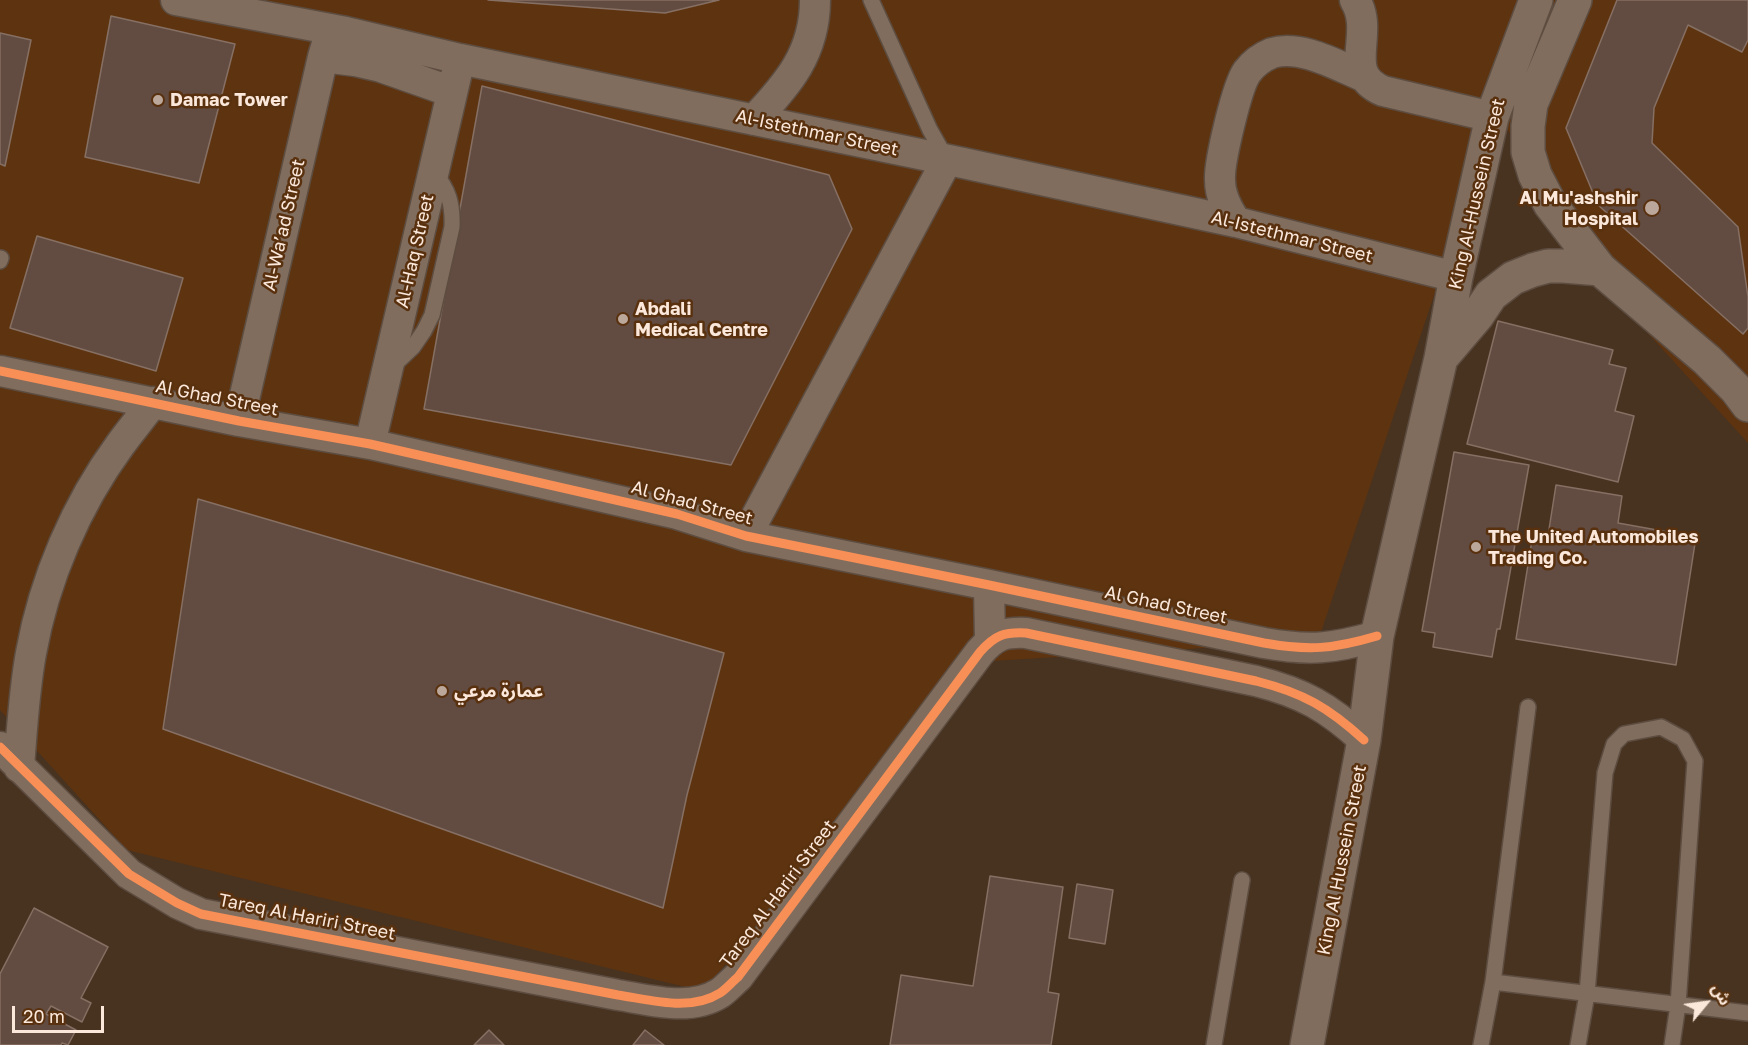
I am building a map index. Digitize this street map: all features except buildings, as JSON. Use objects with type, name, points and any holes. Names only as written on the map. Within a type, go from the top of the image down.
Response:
[{"type":"main road","name":"King Al-Hussein Street","points":[[1441,358],[1456,277],[1492,117],[1536,0]]},
{"type":"main road","name":"King Al-Hussein Street","points":[[1575,0],[1531,104],[1528,152],[1535,175],[1550,204],[1600,269],[1707,360],[1736,389],[1748,405]]},
{"type":"main road","points":[[1441,358],[1491,295],[1513,278],[1548,266],[1600,269]]},
{"type":"main road","name":"King Al Hussein Street","points":[[1307,1045],[1364,740],[1377,636],[1441,358]]},
{"type":"street","name":"Al-Istethmar Street","points":[[176,0],[327,44],[460,59],[1236,222],[1456,277]]},
{"type":"street","points":[[754,120],[793,75],[807,48],[815,17],[815,0]]},
{"type":"street","points":[[1355,0],[1363,18],[1360,64],[1365,77],[1373,86],[1383,91],[1492,117]]},
{"type":"street","points":[[327,44],[355,61],[381,67],[452,92]]},
{"type":"street","name":"Al-Wa’ad Street","points":[[239,421],[327,44]]},
{"type":"street","points":[[1236,222],[1227,209],[1220,179],[1221,163],[1238,89],[1245,74],[1257,61],[1272,54],[1289,51],[1306,53],[1365,77]]},
{"type":"street","name":"Al-Haq Street","points":[[370,444],[460,59]]},
{"type":"street","points":[[746,536],[947,160]]},
{"type":"street","name":"Al Ghad Street","points":[[0,370],[239,421],[370,444],[677,514],[746,536],[1293,648],[1330,647],[1377,636]]},
{"type":"street","points":[[10,757],[23,708],[31,652],[45,598],[64,545],[89,494],[119,447],[153,402]]},
{"type":"street","points":[[989,585],[990,640],[1008,632],[1026,633],[1287,689],[1315,702],[1341,719],[1364,740]]},
{"type":"street","name":"Tareq Al Hariri Street","points":[[10,757],[129,874],[177,903],[201,914],[618,995],[684,1004],[700,1002],[720,993],[738,977],[990,640]]},
{"type":"lane","points":[[871,0],[930,130],[947,160]]},
{"type":"lane","points":[[1481,1045],[1493,982],[1528,707]]},
{"type":"lane","points":[[1578,1045],[1587,994],[1605,774],[1614,744],[1624,734],[1661,727],[1683,739],[1695,761],[1678,1005],[1672,1045]]},
{"type":"lane","points":[[1214,1045],[1242,880]]},
{"type":"lane","points":[[1493,982],[1748,1013]]},
{"type":"shaded area","points":[[0,0],[1533,0],[1318,641],[992,661],[702,991],[127,850],[0,710]]},
{"type":"shaded area","name":"Al Mu'ashshir Hospital","points":[[1549,0],[1748,0],[1748,443],[1612,294],[1502,121]]},
{"type":"cycle path","points":[[0,371],[239,421],[370,444],[677,514],[746,536],[1264,643],[1308,648],[1347,644],[1377,636]]},
{"type":"cycle path","points":[[0,747],[129,874],[177,903],[201,914],[618,995],[657,1002],[683,1003],[708,999],[722,991],[738,977],[980,652],[1000,636],[1026,633],[1256,681],[1288,691],[1314,703],[1339,719],[1364,740]]},
{"type":"place","name":"Damac Tower","points":[[158,100]]},
{"type":"place","name":"Al Mu'ashshir Hospital","points":[[1652,208]]},
{"type":"place","name":"Abdali Medical Centre","points":[[623,319]]},
{"type":"place","name":"The United Automobiles Trading Co.","points":[[1476,547]]},
{"type":"place","name":"عمارة مرعي","points":[[442,691]]}]
